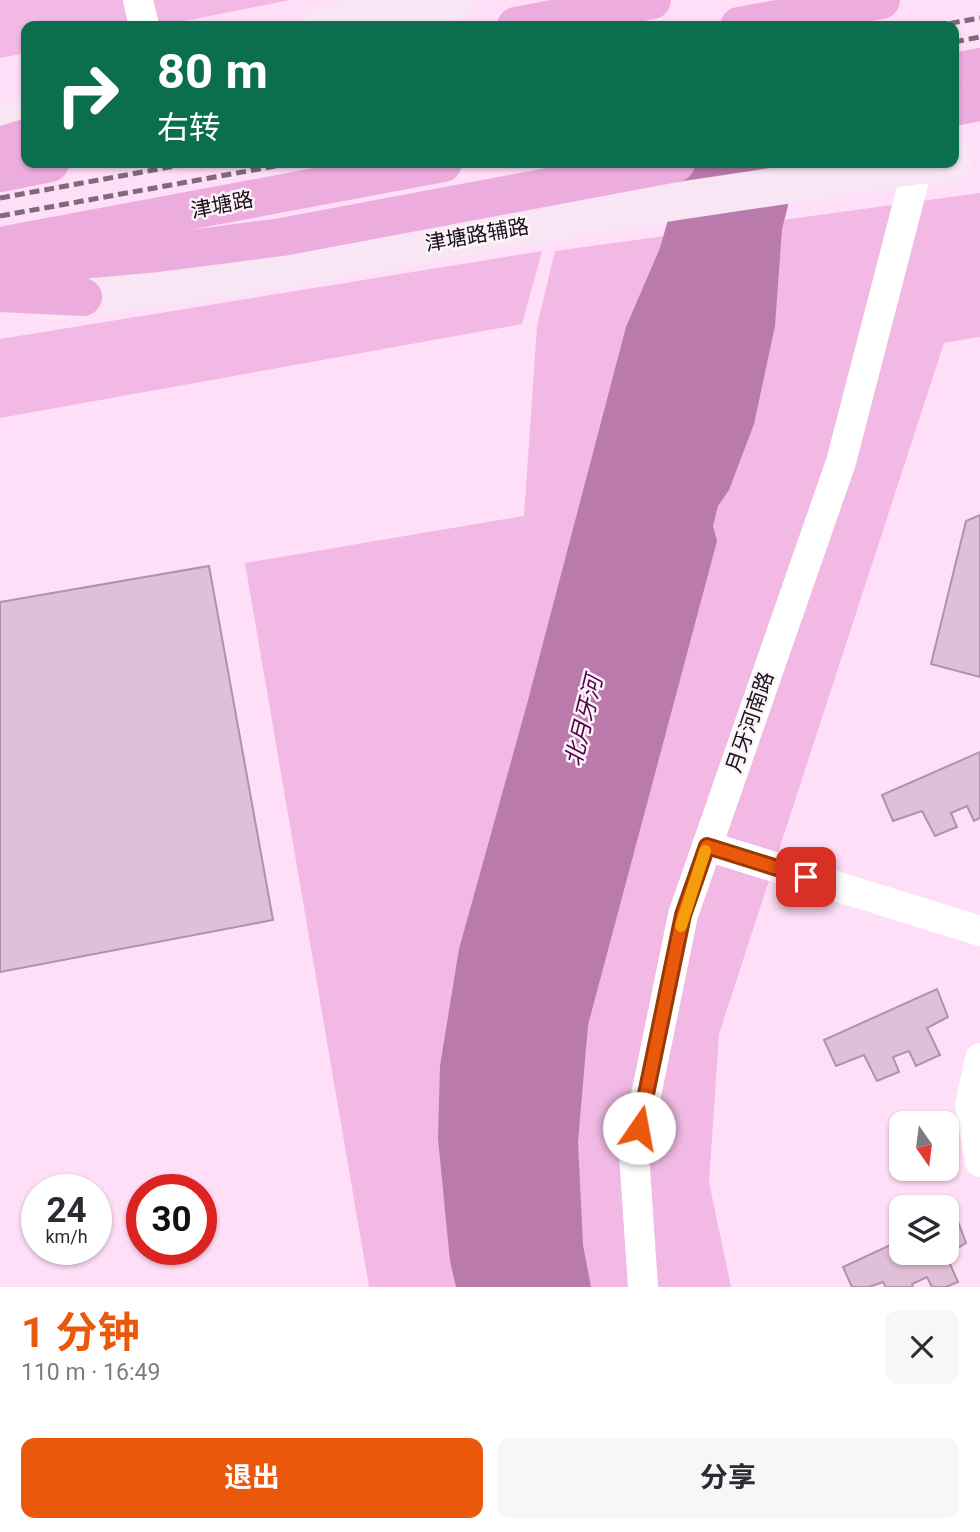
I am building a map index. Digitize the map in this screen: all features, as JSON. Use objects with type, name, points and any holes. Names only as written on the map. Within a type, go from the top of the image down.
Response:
[{"type":"highway","points":[[542,21],[652,0]]},
{"type":"highway","points":[[766,21],[881,0]]},
{"type":"highway","points":[[959,71],[980,67]]},
{"type":"highway","points":[[959,106],[980,102]]},
{"type":"highway","points":[[959,113],[980,111]]},
{"type":"highway","points":[[0,146],[21,140]]},
{"type":"highway","points":[[0,173],[25,168]]},
{"type":"highway","name":"津塘路","points":[[0,246],[416,168]]},
{"type":"highway","points":[[0,267],[255,241],[650,168]]},
{"type":"highway","points":[[0,293],[83,297]]},
{"type":"street","points":[[138,0],[143,21]]},
{"type":"street","points":[[346,21],[453,0]]},
{"type":"street","points":[[0,100],[21,94]]},
{"type":"street","points":[[0,126],[21,118]]},
{"type":"street","name":"津塘路辅路","points":[[959,162],[980,161]]},
{"type":"street","name":"津塘路辅路","points":[[0,308],[236,278],[655,204],[905,168]]},
{"type":"street","name":"月牙河南路","points":[[643,1287],[634,1154],[683,915],[841,462],[939,168]]},
{"type":"street","points":[[707,846],[980,931]]},
{"type":"street","points":[[980,1059],[970,1105],[980,1162]]},
{"type":"shaded area","points":[[0,0],[290,0],[185,21],[21,21],[21,54],[0,58]]},
{"type":"shaded area","points":[[980,193],[980,337],[944,343],[719,1034],[709,1182],[731,1287],[369,1287],[245,563],[524,516],[537,326],[555,251]]},
{"type":"shaded area","points":[[542,251],[522,324],[0,418],[0,339]]},
{"type":"water","name":"北月牙河","points":[[683,168],[798,168],[782,229],[775,326],[754,424],[729,490],[718,506],[713,526],[717,541],[588,1025],[578,1142],[583,1245],[591,1287],[456,1287],[450,1261],[438,1139],[440,1066],[459,949],[527,704],[626,327],[660,248]]},
{"type":"building","points":[[980,515],[980,677],[931,664],[966,521]]},
{"type":"building","points":[[209,566],[273,920],[0,972],[0,602]]},
{"type":"building","points":[[980,752],[980,818],[974,821],[967,806],[951,813],[957,827],[935,836],[922,811],[893,821],[882,795]]},
{"type":"building","points":[[937,989],[948,1017],[927,1028],[940,1055],[916,1066],[909,1051],[893,1057],[899,1072],[877,1081],[864,1055],[836,1066],[824,1040]]},
{"type":"building","points":[[959,1224],[966,1243],[959,1247]]},
{"type":"building","points":[[889,1246],[889,1265],[950,1265],[958,1282],[946,1287],[932,1287],[927,1277],[912,1284],[913,1287],[886,1287],[883,1282],[869,1287],[852,1287],[843,1267]]},
{"type":"railway","points":[[959,22],[980,18]]},
{"type":"railway","points":[[959,41],[980,37]]},
{"type":"railway","points":[[0,198],[165,168]]},
{"type":"railway","points":[[0,216],[264,168]]},
{"type":"slow traffic","points":[[681,926],[705,851]]},
{"type":"route","points":[[639,1128],[683,915],[707,846],[806,877]]}]
